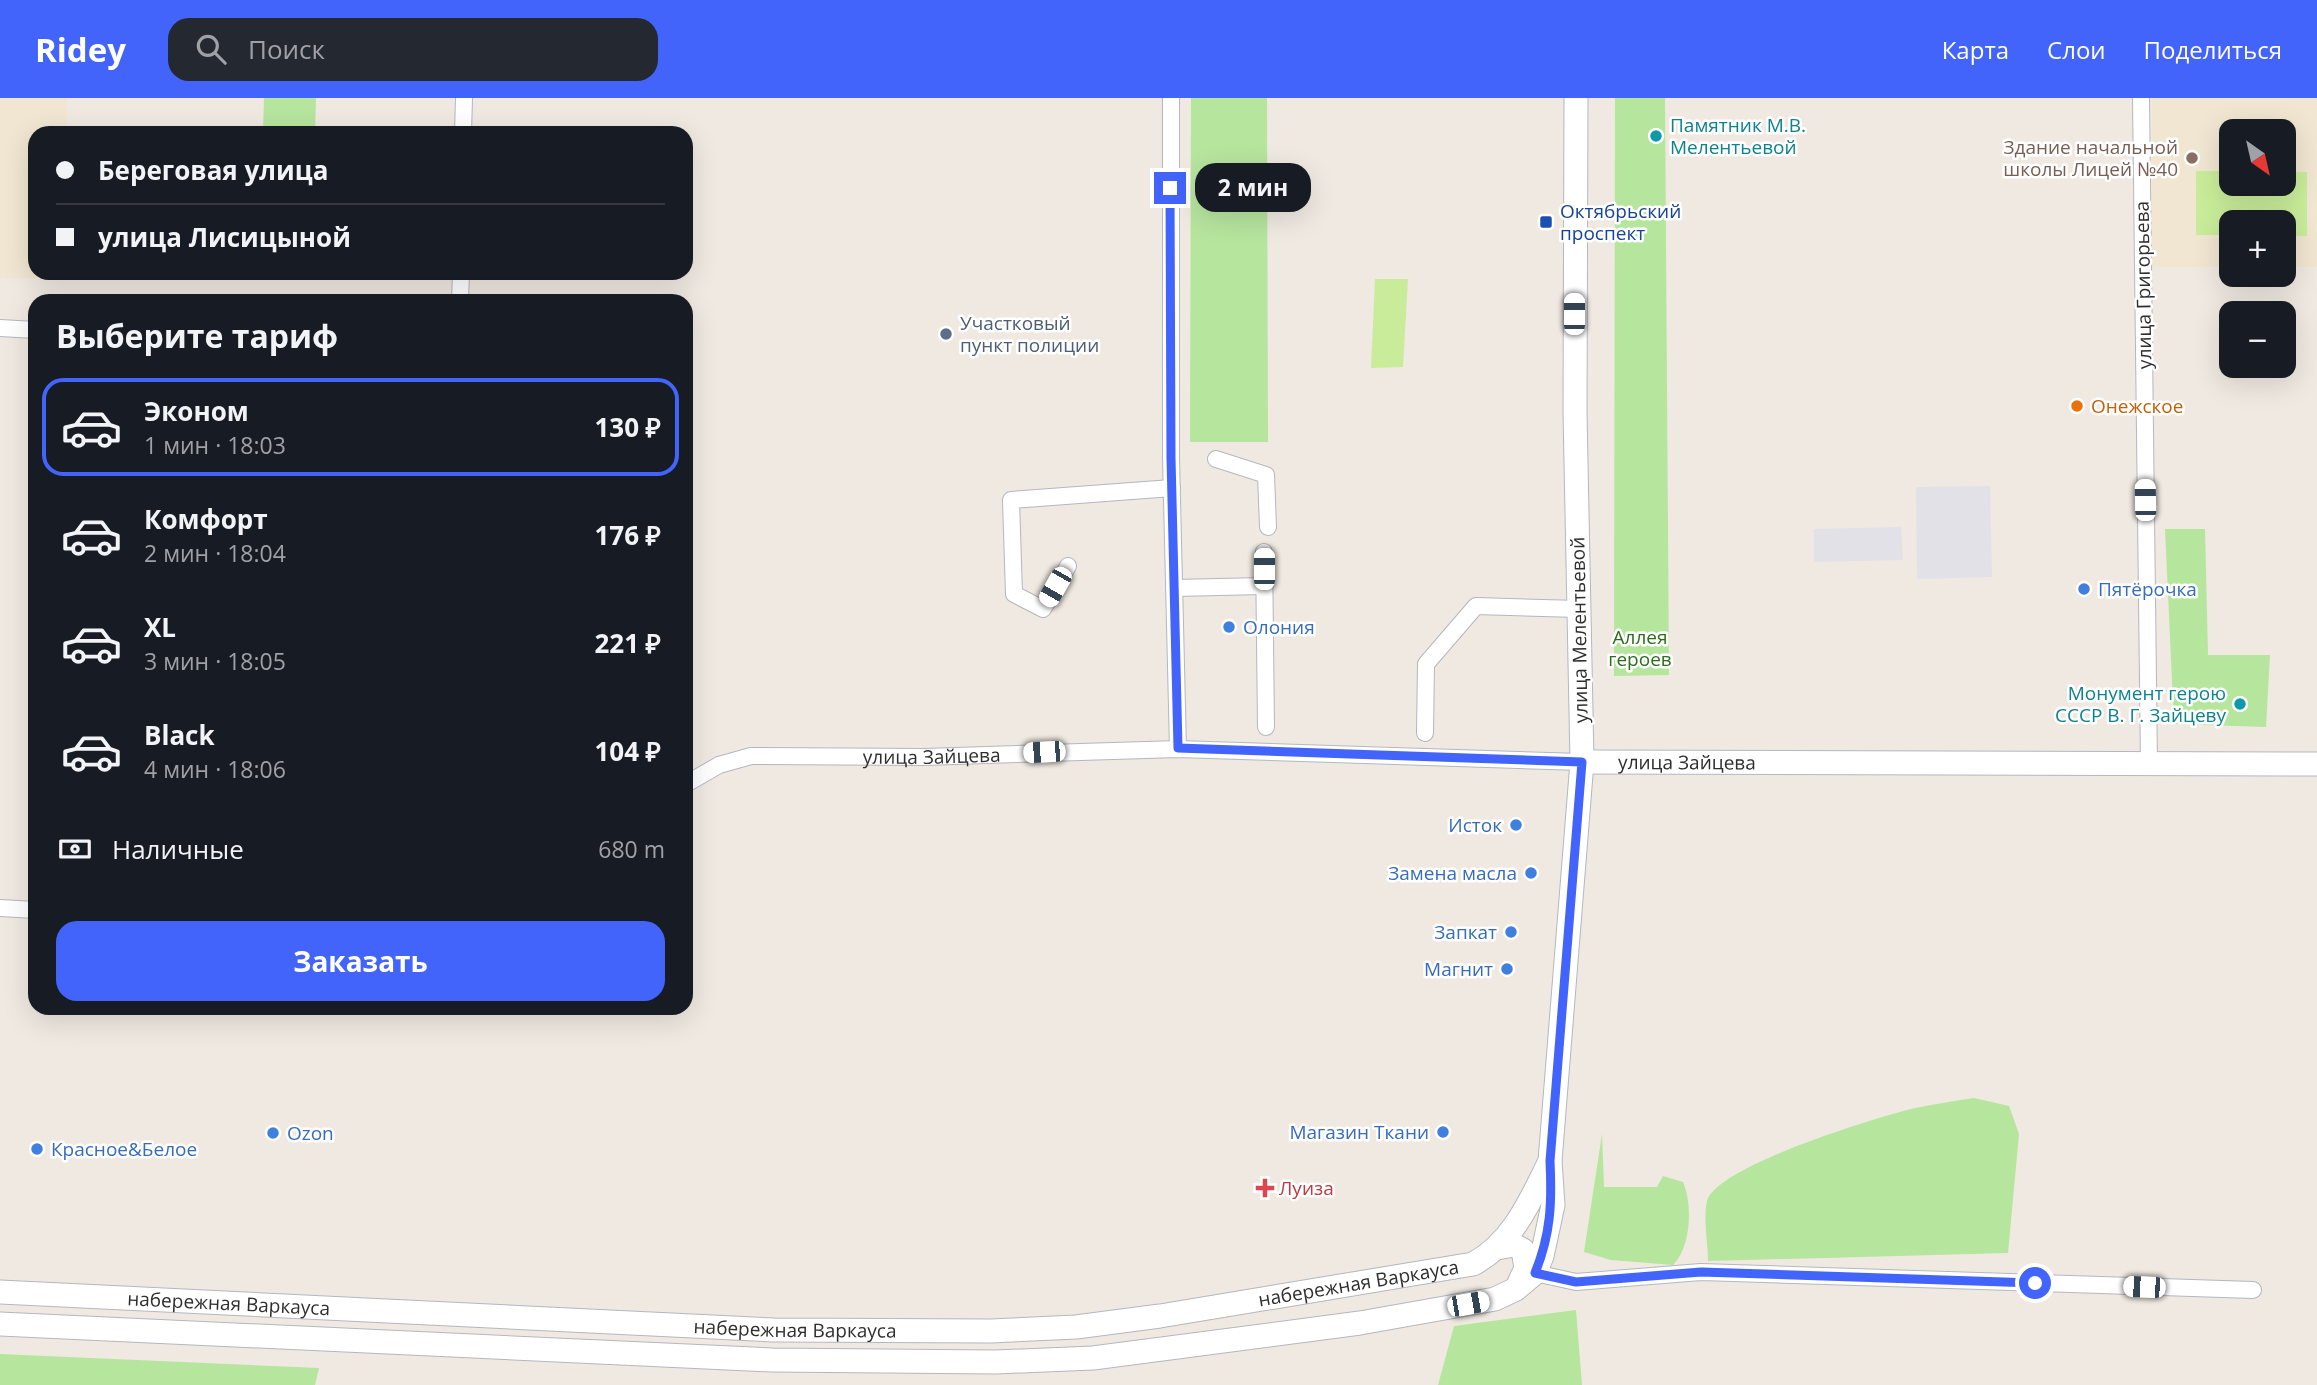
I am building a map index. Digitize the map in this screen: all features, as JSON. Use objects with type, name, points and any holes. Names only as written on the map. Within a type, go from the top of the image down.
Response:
[{"type":"main road","name":"улица Мелентьевой","points":[[1550,1161],[1582,762],[1574,349],[1576,98]]},
{"type":"main road","name":"улица Зайцева","points":[[1582,762],[2149,766],[2317,764]]},
{"type":"main road","name":"набережная Варкауса","points":[[0,1292],[774,1330],[991,1331],[1076,1327],[1160,1317],[1474,1264],[1497,1248],[1517,1223],[1550,1161]]},
{"type":"main road","points":[[1535,1273],[1551,1219],[1550,1161]]},
{"type":"main road","points":[[1497,1248],[1514,1245],[1523,1250],[1526,1268],[1516,1289]]},
{"type":"main road","name":"набережная Варкауса","points":[[0,1324],[772,1360],[996,1362],[1093,1358],[1360,1323],[1495,1299],[1516,1289],[1535,1273]]},
{"type":"main road","points":[[482,1346],[485,1315]]},
{"type":"main road","points":[[550,1349],[551,1320]]},
{"type":"street","points":[[463,126],[464,98]]},
{"type":"street","points":[[1171,98],[1172,488],[1178,748]]},
{"type":"street","name":"улица Григорьева","points":[[2141,98],[2149,766]]},
{"type":"street","points":[[0,328],[28,330]]},
{"type":"street","points":[[1216,459],[1266,475],[1268,527]]},
{"type":"street","points":[[1068,566],[1042,609],[1014,594],[1011,499],[1172,488]]},
{"type":"street","points":[[1264,552],[1266,727]]},
{"type":"street","points":[[1174,588],[1265,586]]},
{"type":"street","points":[[1425,733],[1426,664],[1476,606],[1579,609]]},
{"type":"street","name":"улица Зайцева","points":[[693,780],[719,765],[751,757],[937,756],[1178,748],[1582,762]]},
{"type":"street","points":[[0,908],[28,910]]},
{"type":"street","points":[[1535,1273],[1576,1282],[1701,1272],[2253,1290]]},
{"type":"shaded area","points":[[0,98],[67,98],[66,126],[28,126],[28,278],[0,278]]},
{"type":"shaded area","name":"Здание начальной школы Лицей №40","points":[[2152,98],[2317,98],[2317,267],[2296,267],[2296,210],[2219,210],[2219,267],[2152,267]]},
{"type":"shaded area","points":[[1990,486],[1992,577],[1917,579],[1916,487]]},
{"type":"shaded area","points":[[1901,527],[1903,560],[1814,562],[1814,529]]},
{"type":"green space","points":[[264,98],[316,98],[315,126],[263,126]]},
{"type":"green space","points":[[1191,98],[1267,98],[1268,442],[1190,442]]},
{"type":"green space","name":"Аллея героев","points":[[1615,98],[1665,98],[1669,675],[1614,676]]},
{"type":"green space","points":[[2196,171],[2219,171],[2219,196],[2296,196],[2296,172],[2307,172],[2307,236],[2296,236],[2296,210],[2219,210],[2219,235],[2196,235]]},
{"type":"green space","points":[[1375,279],[1408,279],[1403,367],[1371,368]]},
{"type":"green space","points":[[2165,529],[2205,529],[2208,655],[2270,655],[2266,727],[2174,724]]},
{"type":"green space","points":[[1974,1098],[2009,1106],[2019,1134],[2008,1253],[1708,1261],[1707,1201],[1717,1187],[1738,1173],[1800,1145],[1868,1121],[1915,1108]]},
{"type":"green space","points":[[1602,1134],[1604,1187],[1657,1187],[1663,1176],[1683,1182],[1689,1214],[1687,1237],[1684,1248],[1673,1265],[1611,1260],[1584,1252]]},
{"type":"green space","points":[[1576,1310],[1582,1385],[1438,1385],[1454,1326]]},
{"type":"green space","points":[[0,1354],[319,1368],[315,1385],[0,1385]]},
{"type":"place","name":"Памятник М.В. Мелентьевой","points":[[1656,136]]},
{"type":"place","name":"Здание начальной школы Лицей №40","points":[[2192,158]]},
{"type":"place","name":"Октябрьский проспект","points":[[1546,222]]},
{"type":"place","name":"Участковый пункт полиции","points":[[946,334]]},
{"type":"place","name":"Онежское","points":[[2077,406]]},
{"type":"place","name":"Пятёрочка","points":[[2084,589]]},
{"type":"place","name":"Олония","points":[[1229,627]]},
{"type":"place","name":"Монумент герою СССР В. Г. Зайцеву","points":[[2240,704]]},
{"type":"place","name":"Исток","points":[[1516,825]]},
{"type":"place","name":"Замена масла","points":[[1531,873]]},
{"type":"place","name":"Запкат","points":[[1511,932]]},
{"type":"place","name":"Магнит","points":[[1507,969]]},
{"type":"place","name":"Магазин Ткани","points":[[1443,1132]]},
{"type":"place","name":"Ozon","points":[[273,1133]]},
{"type":"place","name":"Красное&Белое","points":[[37,1149]]},
{"type":"place","name":"Луиза","points":[[1265,1188]]},
{"type":"route","points":[[1170,188],[1171,458],[1178,748],[1582,762],[1565,939],[1550,1161],[1553,1205],[1549,1232],[1535,1273],[1576,1282],[1701,1272],[2035,1283]]}]
